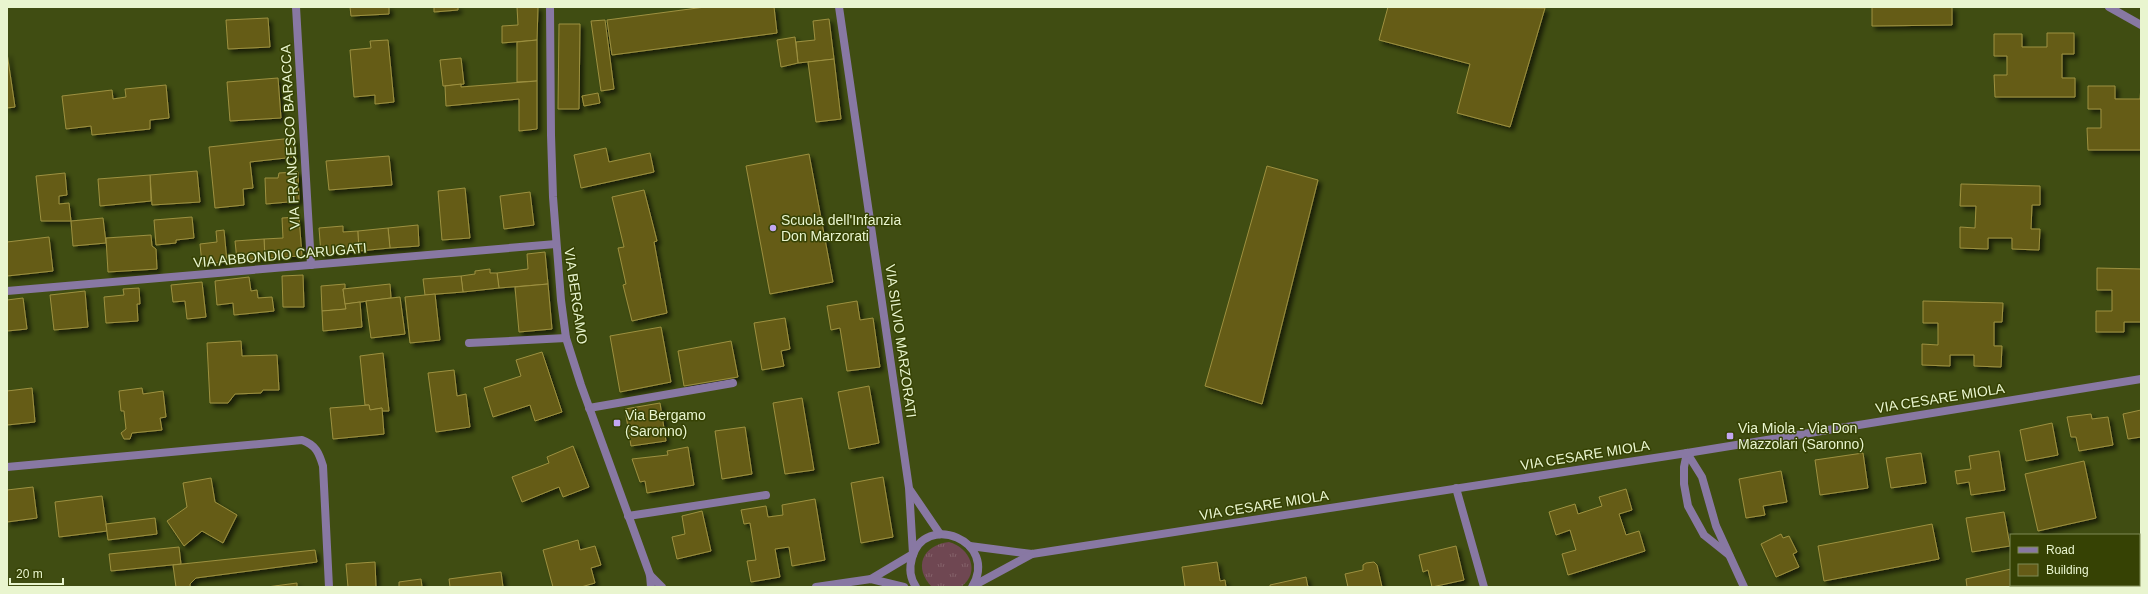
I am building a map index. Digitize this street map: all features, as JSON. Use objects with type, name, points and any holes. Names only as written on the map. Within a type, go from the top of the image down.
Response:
[{"type":"street","name":"VIA FRANCESCO BARACCA","points":[[296,7],[311,265]]},
{"type":"street","name":"VIA BERGAMO","points":[[550,7],[551,135],[556,244],[566,338],[589,408],[650,575],[651,587]]},
{"type":"street","name":"VIA SILVIO MARZORATI","points":[[839,7],[909,488],[913,554]]},
{"type":"street","points":[[2109,7],[2141,26]]},
{"type":"street","name":"VIA ABBONDIO CARUGATI","points":[[7,291],[556,244]]},
{"type":"street","points":[[469,343],[566,338]]},
{"type":"street","name":"VIA CESARE MIOLA","points":[[970,546],[1032,554],[1687,452],[2141,379]]},
{"type":"street","points":[[589,408],[733,382]]},
{"type":"street","points":[[7,467],[302,440],[312,443],[320,453],[323,466],[329,587]]},
{"type":"street","points":[[1687,452],[1684,467],[1684,484],[1688,506],[1704,535],[1731,557]]},
{"type":"street","points":[[1687,452],[1702,478],[1716,526],[1744,587]]},
{"type":"street","name":"VIA SILVIO MARZORATI","points":[[909,488],[940,534]]},
{"type":"street","points":[[1456,488],[1484,587]]},
{"type":"street","points":[[628,516],[766,495]]},
{"type":"street","points":[[871,579],[913,554],[920,544],[929,537],[940,534]]},
{"type":"street","name":"VIA CESARE MIOLA","points":[[940,534],[960,538],[970,546],[976,557],[978,568],[973,587]]},
{"type":"street","points":[[913,554],[910,572],[916,587]]},
{"type":"street","name":"VIA CESARE MIOLA","points":[[973,587],[1032,554]]},
{"type":"street","name":"VIA BERGAMO","points":[[650,575],[662,587]]},
{"type":"street","points":[[816,587],[871,579],[904,587]]},
{"type":"green space","points":[[949,542],[963,549],[970,561],[972,568],[971,574],[961,587],[932,587],[926,580],[923,572],[923,558],[932,548]]},
{"type":"building","points":[[350,7],[389,7],[389,14],[351,16]]},
{"type":"building","points":[[434,7],[458,7],[458,10],[434,12]]},
{"type":"building","points":[[517,7],[538,7],[537,40],[502,43],[502,26],[518,25]]},
{"type":"building","points":[[705,7],[774,7],[777,33],[612,55],[607,20]]},
{"type":"building","points":[[1388,7],[1545,8],[1510,127],[1457,113],[1470,64],[1379,40]]},
{"type":"building","points":[[1872,7],[1952,7],[1952,25],[1872,26]]},
{"type":"building","points":[[268,18],[270,47],[228,49],[226,20]]},
{"type":"building","points":[[829,19],[834,59],[798,63],[796,42],[815,40],[813,21]]},
{"type":"building","points":[[605,20],[614,89],[601,91],[591,21]]},
{"type":"building","points":[[559,24],[580,24],[579,109],[558,109]]},
{"type":"building","points":[[2047,33],[2074,33],[2074,54],[2062,54],[2062,78],[2075,78],[2075,97],[1995,97],[1994,75],[2007,75],[2007,56],[1994,56],[1994,34],[2022,34],[2022,47],[2047,47]]},
{"type":"building","points":[[795,37],[798,63],[781,67],[777,40]]},
{"type":"building","points":[[388,40],[394,102],[375,104],[375,95],[354,97],[350,50],[371,48],[370,41]]},
{"type":"building","points":[[537,40],[537,81],[517,82],[517,42]]},
{"type":"building","points":[[7,53],[15,107],[7,108]]},
{"type":"building","points":[[461,58],[464,84],[443,86],[440,60]]},
{"type":"building","points":[[834,59],[841,119],[816,122],[808,62]]},
{"type":"building","points":[[278,78],[281,118],[230,121],[227,82]]},
{"type":"building","points":[[537,81],[537,129],[519,131],[519,99],[446,106],[445,86],[461,84],[461,87]]},
{"type":"building","points":[[166,85],[169,118],[150,120],[150,129],[92,135],[91,126],[66,129],[62,96],[112,90],[113,99],[126,97],[125,89]]},
{"type":"building","points":[[2088,86],[2115,86],[2115,99],[2140,99],[2141,86],[2141,150],[2088,150],[2087,128],[2101,128],[2101,109],[2088,109]]},
{"type":"building","points":[[598,93],[600,103],[584,106],[582,96]]},
{"type":"building","points":[[293,138],[295,157],[250,162],[253,188],[243,189],[244,205],[215,208],[209,147]]},
{"type":"building","points":[[606,148],[609,162],[650,153],[654,172],[581,188],[574,155]]},
{"type":"building","points":[[809,154],[833,282],[770,294],[746,166]]},
{"type":"building","points":[[389,156],[392,185],[329,190],[326,161]]},
{"type":"building","points":[[1267,166],[1318,180],[1262,404],[1205,386]]},
{"type":"building","points":[[197,171],[200,202],[152,205],[150,175]]},
{"type":"building","points":[[298,172],[299,201],[266,204],[265,178],[278,178],[279,173]]},
{"type":"building","points":[[65,173],[67,195],[59,196],[59,204],[69,203],[71,221],[41,221],[36,176]]},
{"type":"building","points":[[150,175],[151,201],[100,206],[98,179]]},
{"type":"building","points":[[1961,184],[2040,186],[2040,205],[2032,205],[2031,229],[2040,229],[2039,250],[2012,249],[2012,238],[1988,238],[1988,249],[1960,248],[1960,227],[1975,228],[1976,206],[1960,206]]},
{"type":"building","points":[[465,188],[470,238],[442,240],[438,191]]},
{"type":"building","points":[[644,190],[657,241],[654,242],[667,313],[632,321],[623,285],[626,284],[618,248],[624,247],[612,197]]},
{"type":"building","points":[[530,192],[534,225],[504,229],[500,196]]},
{"type":"building","points":[[192,217],[194,238],[176,240],[176,243],[156,245],[154,220]]},
{"type":"building","points":[[299,217],[302,256],[265,258],[264,239],[283,238],[282,218]]},
{"type":"building","points":[[103,218],[106,243],[73,246],[71,221]]},
{"type":"building","points":[[418,225],[419,246],[390,248],[388,228]]},
{"type":"building","points":[[343,226],[343,232],[358,231],[359,251],[321,254],[319,228]]},
{"type":"building","points":[[388,228],[390,248],[359,251],[358,231]]},
{"type":"building","points":[[224,230],[227,262],[202,264],[200,244],[217,242],[216,231]]},
{"type":"building","points":[[151,235],[152,246],[156,249],[157,269],[108,272],[106,238]]},
{"type":"building","points":[[49,237],[53,271],[7,276],[7,242]]},
{"type":"building","points":[[264,239],[265,258],[237,260],[235,241]]},
{"type":"building","points":[[545,252],[548,284],[499,288],[497,273],[528,269],[527,254]]},
{"type":"building","points":[[2097,268],[2141,269],[2141,322],[2124,322],[2124,332],[2096,332],[2096,311],[2112,311],[2112,290],[2097,290]]},
{"type":"building","points":[[490,269],[490,273],[497,273],[499,288],[463,292],[461,276],[475,274],[475,271]]},
{"type":"building","points":[[303,275],[304,307],[283,307],[282,276]]},
{"type":"building","points":[[461,276],[463,292],[425,295],[423,279]]},
{"type":"building","points":[[249,277],[251,291],[257,290],[258,298],[272,297],[274,311],[234,315],[233,303],[217,305],[215,281]]},
{"type":"building","points":[[202,282],[206,317],[187,319],[185,301],[173,302],[171,285]]},
{"type":"building","points":[[345,284],[345,289],[343,289],[346,309],[322,311],[321,286]]},
{"type":"building","points":[[390,284],[391,298],[345,304],[343,289]]},
{"type":"building","points":[[548,284],[552,329],[519,332],[515,287]]},
{"type":"building","points":[[139,288],[140,304],[137,304],[138,321],[106,323],[104,297],[124,295],[123,289]]},
{"type":"building","points":[[85,291],[88,327],[54,330],[50,295]]},
{"type":"building","points":[[435,294],[440,340],[410,343],[405,297]]},
{"type":"building","points":[[400,297],[405,334],[371,338],[366,301]]},
{"type":"building","points":[[23,298],[27,329],[7,331],[7,300]]},
{"type":"building","points":[[857,301],[860,320],[873,318],[880,367],[847,371],[840,328],[831,330],[827,306]]},
{"type":"building","points":[[1923,301],[2003,303],[2002,322],[1994,322],[1994,346],[2002,346],[2001,367],[1974,366],[1974,355],[1950,355],[1950,366],[1922,365],[1922,344],[1938,345],[1938,323],[1923,323]]},
{"type":"building","points":[[360,302],[362,327],[323,331],[322,311],[346,309],[345,304]]},
{"type":"building","points":[[785,318],[790,349],[781,351],[784,366],[762,370],[754,323]]},
{"type":"building","points":[[661,327],[671,382],[620,392],[610,336]]},
{"type":"building","points":[[241,341],[242,356],[277,355],[279,390],[263,390],[261,393],[235,394],[228,403],[210,403],[207,343]]},
{"type":"building","points":[[731,341],[738,377],[684,386],[678,351]]},
{"type":"building","points":[[542,352],[562,412],[535,421],[530,405],[493,417],[484,388],[521,376],[516,360]]},
{"type":"building","points":[[383,353],[389,411],[382,411],[382,408],[370,410],[369,405],[365,405],[360,356]]},
{"type":"building","points":[[454,370],[457,396],[466,394],[470,427],[436,432],[428,373]]},
{"type":"building","points":[[869,386],[879,443],[849,449],[838,392]]},
{"type":"building","points":[[32,388],[35,422],[7,425],[7,391]]},
{"type":"building","points":[[142,388],[143,394],[163,391],[166,417],[160,418],[162,430],[132,433],[130,439],[124,439],[121,433],[126,429],[124,411],[121,411],[119,391]]},
{"type":"building","points":[[802,398],[814,470],[785,474],[773,403]]},
{"type":"building","points":[[660,403],[666,441],[631,446],[625,409]]},
{"type":"building","points":[[369,405],[370,410],[382,408],[384,434],[333,439],[330,408]]},
{"type":"building","points":[[2141,410],[2141,437],[2128,439],[2123,414]]},
{"type":"building","points":[[2091,414],[2092,419],[2108,417],[2113,445],[2079,451],[2076,437],[2071,437],[2067,417]]},
{"type":"building","points":[[2052,423],[2058,455],[2026,461],[2020,430]]},
{"type":"building","points":[[745,427],[752,474],[722,479],[715,431]]},
{"type":"building","points":[[573,446],[589,487],[563,497],[559,487],[522,502],[512,477],[549,463],[547,457]]},
{"type":"building","points":[[688,447],[694,485],[647,493],[645,481],[640,482],[632,459],[668,455],[667,451]]},
{"type":"building","points":[[1999,451],[2005,490],[1971,495],[1969,482],[1957,484],[1955,471],[1971,469],[1969,456]]},
{"type":"building","points":[[1863,453],[1868,488],[1820,495],[1815,460]]},
{"type":"building","points":[[1921,453],[1926,483],[1891,488],[1886,458]]},
{"type":"building","points":[[2084,461],[2096,518],[2038,531],[2025,474]]},
{"type":"building","points":[[1781,471],[1787,502],[1763,506],[1765,515],[1746,518],[1739,479]]},
{"type":"building","points":[[883,477],[893,537],[861,543],[851,483]]},
{"type":"building","points":[[211,478],[215,502],[237,515],[223,543],[202,531],[184,546],[167,521],[187,507],[183,483]]},
{"type":"building","points":[[33,487],[37,518],[7,522],[7,490]]},
{"type":"building","points":[[1626,489],[1632,510],[1619,514],[1626,535],[1639,531],[1645,551],[1568,575],[1562,554],[1576,550],[1570,530],[1556,535],[1549,512],[1575,504],[1578,514],[1602,506],[1599,497]]},
{"type":"building","points":[[102,496],[107,531],[59,537],[55,502]]},
{"type":"building","points":[[815,499],[825,560],[792,566],[789,547],[775,549],[780,577],[751,582],[747,561],[756,560],[750,523],[744,524],[741,510],[766,506],[768,517],[783,515],[782,505]]},
{"type":"building","points":[[702,511],[711,551],[677,559],[672,537],[685,534],[682,516]]},
{"type":"building","points":[[2004,512],[2010,546],[1972,552],[1966,518]]},
{"type":"building","points":[[155,518],[157,534],[108,540],[106,524]]},
{"type":"building","points":[[1932,524],[1939,559],[1824,581],[1818,546]]},
{"type":"building","points":[[1781,534],[1783,538],[1789,536],[1797,552],[1793,554],[1799,567],[1776,577],[1761,544]]},
{"type":"building","points":[[578,540],[580,550],[595,546],[601,565],[591,568],[595,583],[581,587],[553,587],[543,550]]},
{"type":"building","points":[[1456,546],[1464,580],[1432,587],[1428,570],[1423,572],[1419,555]]},
{"type":"building","points":[[179,547],[181,564],[111,571],[109,554]]},
{"type":"building","points":[[315,550],[317,562],[196,578],[190,584],[190,587],[176,587],[173,565]]},
{"type":"building","points":[[375,562],[376,587],[348,587],[346,564]]},
{"type":"building","points":[[1217,562],[1220,581],[1225,580],[1226,587],[1185,587],[1182,567]]},
{"type":"building","points":[[1374,562],[1377,565],[1382,587],[1348,587],[1345,574],[1363,570],[1363,565]]},
{"type":"building","points":[[2010,569],[2010,586],[2037,587],[1967,587],[1966,579]]},
{"type":"building","points":[[501,572],[503,587],[450,587],[449,579]]},
{"type":"building","points":[[1306,577],[1308,587],[1270,587],[1270,585]]},
{"type":"building","points":[[421,579],[422,587],[399,587],[399,582]]},
{"type":"building","points":[[297,583],[297,587],[267,587]]},
{"type":"building","points":[[2056,586],[2134,586],[2134,587]]},
{"type":"place","name":"Scuola dell'Infanzia Don Marzorati","points":[[773,228]]},
{"type":"place","name":"Via Bergamo (Saronno)","points":[[617,423]]},
{"type":"place","name":"Via Miola - Via Don Mazzolari (Saronno)","points":[[1730,436]]}]
